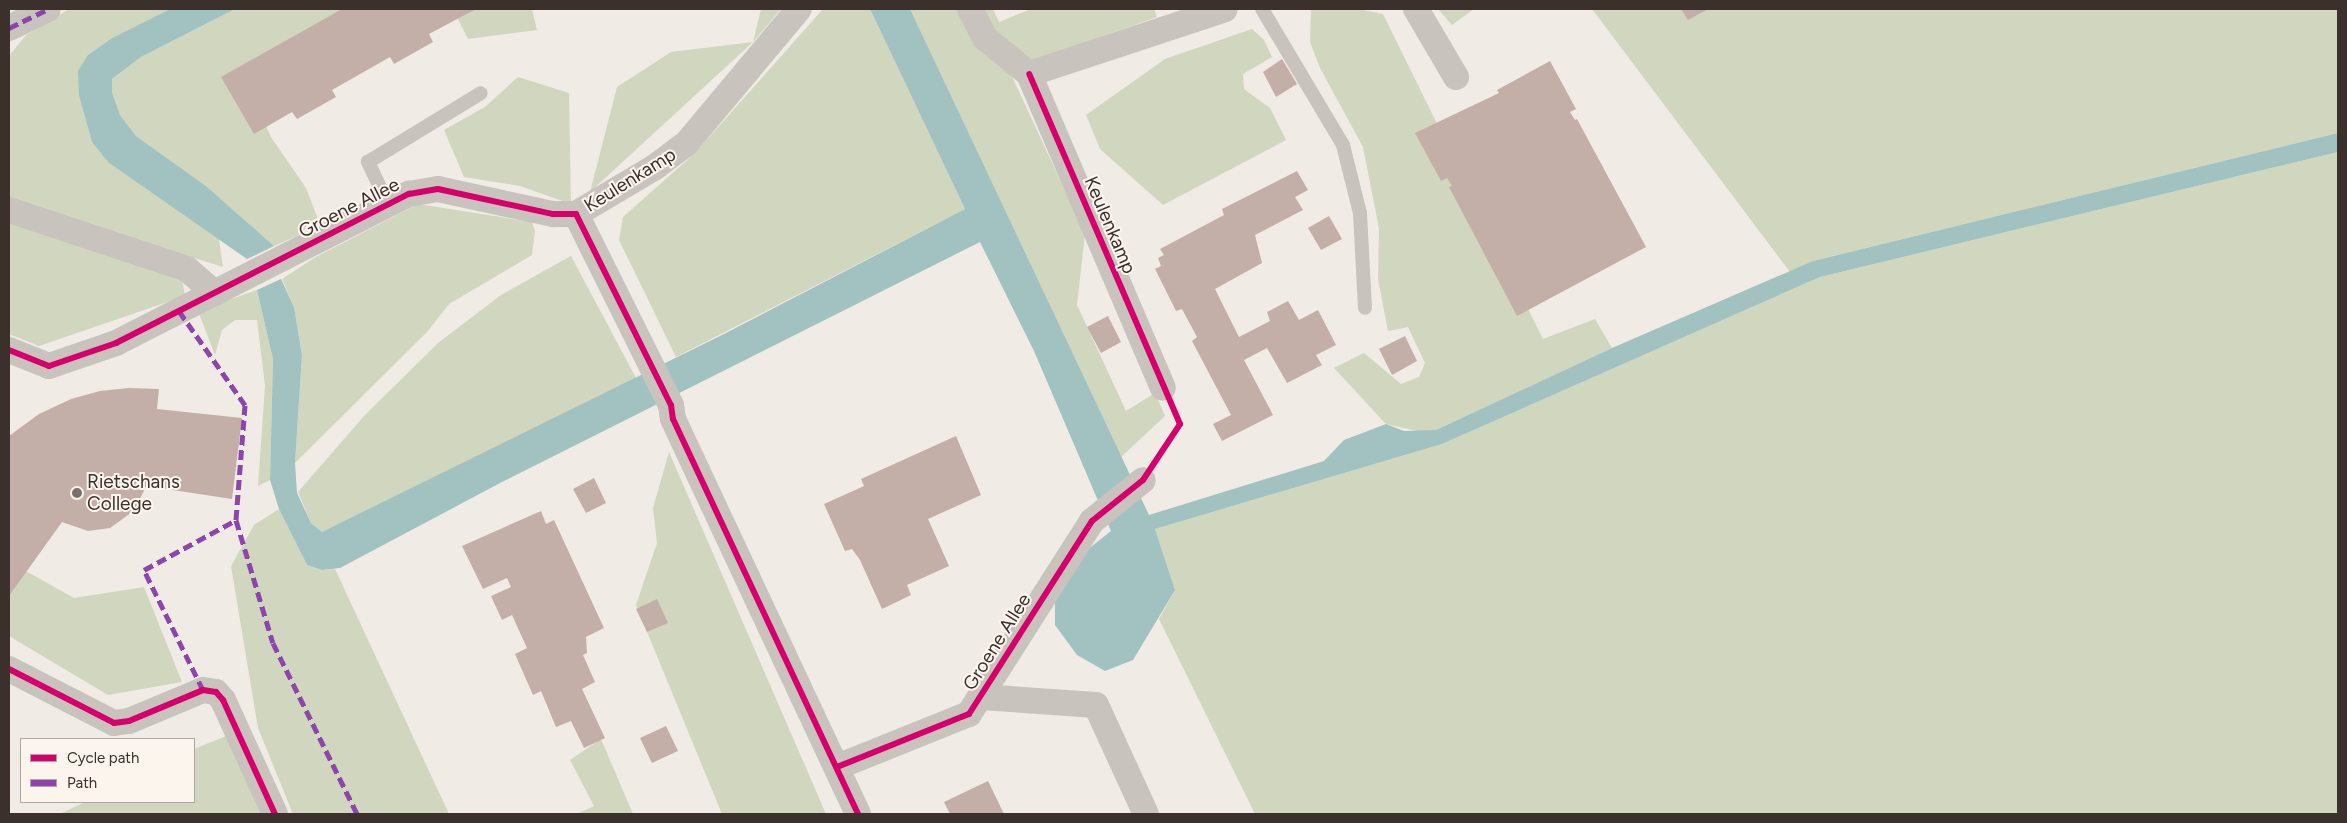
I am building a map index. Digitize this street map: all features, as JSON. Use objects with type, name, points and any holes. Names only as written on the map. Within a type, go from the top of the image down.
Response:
[{"type":"street","points":[[9,28],[48,9]]},
{"type":"street","name":"Keulenkamp","points":[[576,214],[655,167],[686,144],[799,9]]},
{"type":"street","name":"Keulenkamp","points":[[970,9],[985,38],[1029,74],[1162,388]]},
{"type":"street","points":[[1029,74],[1225,9]]},
{"type":"street","points":[[1416,9],[1456,77]]},
{"type":"street","name":"Groene Allee","points":[[9,350],[49,366],[116,343],[244,276],[409,194],[438,189],[553,214],[576,214]]},
{"type":"street","points":[[9,210],[187,269],[214,293]]},
{"type":"street","points":[[576,214],[649,359],[858,814]]},
{"type":"street","name":"Groene Allee","points":[[837,766],[969,714],[1092,520],[1143,480]]},
{"type":"street","points":[[9,669],[114,723],[130,721],[203,690],[216,692],[223,700],[275,814]]},
{"type":"street","name":"Groene Allee","points":[[981,697],[1096,705],[1146,814]]},
{"type":"lane","points":[[1262,9],[1342,145],[1360,213],[1365,308]]},
{"type":"lane","points":[[388,204],[368,162],[481,94]]},
{"type":"green space","points":[[69,9],[170,9],[112,38],[88,55],[109,163],[219,239],[223,267],[9,199],[9,56],[26,35]]},
{"type":"green space","points":[[235,9],[356,9],[244,78],[271,137],[306,188],[318,219],[297,236],[274,246],[206,186],[136,136],[120,115],[112,92],[112,79],[141,57]]},
{"type":"green space","points":[[453,9],[532,9],[537,30],[468,39]]},
{"type":"green space","points":[[761,9],[781,9],[753,42]]},
{"type":"green space","points":[[823,9],[870,9],[965,209],[676,357],[619,240],[623,217],[695,153]]},
{"type":"green space","points":[[910,9],[959,9],[1009,70],[1085,234],[1077,305],[1126,411],[1155,393],[1165,416],[1120,458]]},
{"type":"green space","points":[[980,9],[993,9],[999,22],[1031,9],[1154,9],[1157,17],[1033,61],[989,27]]},
{"type":"green space","points":[[1311,9],[1358,9],[1383,14],[1543,339],[1595,319],[1612,348],[1436,430],[1421,432],[1386,424],[1334,368],[1364,353],[1401,384],[1419,377],[1425,363],[1408,327],[1388,331],[1378,279],[1379,229],[1363,147],[1320,68],[1310,42]]},
{"type":"green space","points":[[1438,9],[1474,9],[1452,25]]},
{"type":"green space","points":[[1592,9],[2338,9],[2338,133],[1813,261],[1790,272]]},
{"type":"green space","points":[[1252,29],[1264,40],[1272,57],[1243,74],[1244,89],[1270,108],[1286,140],[1163,205],[1100,149],[1086,115],[1165,59]]},
{"type":"green space","points":[[753,42],[590,192],[617,87],[671,52]]},
{"type":"green space","points":[[518,77],[569,93],[571,204],[520,186],[464,177],[444,130],[485,107]]},
{"type":"green space","points":[[2338,152],[2338,814],[1255,814],[1159,619],[1175,590],[1155,529],[1442,444],[1820,277]]},
{"type":"green space","points":[[418,204],[532,222],[535,231],[532,255],[449,304],[427,332],[295,463],[302,355],[294,307],[282,279],[314,258]]},
{"type":"green space","points":[[9,223],[181,274],[185,296],[39,346],[9,334]]},
{"type":"green space","points":[[571,256],[636,378],[358,516],[322,532],[311,523],[298,492],[364,416],[438,343],[501,295]]},
{"type":"green space","points":[[257,290],[273,359],[270,480],[258,486],[265,386],[257,320],[235,320],[222,330],[215,355],[198,311]]},
{"type":"green space","points":[[669,452],[826,814],[722,814],[636,605],[657,543],[653,508]]},
{"type":"green space","points":[[279,509],[307,565],[322,570],[335,569],[449,814],[293,814],[258,728],[231,566],[254,525]]},
{"type":"green space","points":[[26,571],[74,598],[144,587],[182,682],[108,695],[9,636],[9,594]]},
{"type":"green space","points":[[231,734],[265,814],[60,814],[83,803],[195,803],[195,749]]},
{"type":"green space","points":[[601,739],[633,814],[577,814],[594,806],[570,760]]},
{"type":"water","points":[[170,9],[235,9],[141,57],[112,79],[112,92],[120,115],[136,136],[206,186],[274,246],[247,259],[109,163],[92,142],[79,95],[78,71],[88,55],[112,38]]},
{"type":"water","points":[[870,9],[910,9],[1149,515],[1324,461],[1344,440],[1386,424],[1404,431],[1436,430],[1612,348],[1813,261],[2338,133],[2338,152],[1820,277],[1442,444],[1155,529],[1175,590],[1133,660],[1105,671],[1077,655],[1055,625],[1055,599],[1082,554],[1111,531],[1034,351],[980,242],[502,482],[340,568],[322,570],[307,565],[279,509],[270,480],[273,359],[257,290],[281,279],[294,307],[302,355],[295,463],[297,493],[311,523],[322,532],[724,334],[965,209]]},
{"type":"building","points":[[342,9],[476,9],[429,34],[433,42],[394,64],[390,57],[332,90],[336,97],[297,119],[292,112],[254,134],[221,77]]},
{"type":"building","points":[[1681,9],[1708,9],[1688,20]]},
{"type":"building","points":[[1282,59],[1297,84],[1276,97],[1263,72]]},
{"type":"building","points":[[1550,61],[1576,109],[1570,112],[1575,120],[1577,119],[1646,247],[1517,316],[1449,187],[1452,186],[1447,178],[1441,181],[1415,133],[1499,93],[1497,90]]},
{"type":"building","points":[[1297,171],[1308,190],[1295,197],[1303,210],[1255,235],[1262,263],[1215,289],[1239,337],[1270,321],[1267,312],[1288,301],[1299,320],[1318,310],[1336,345],[1316,355],[1322,365],[1287,383],[1267,348],[1244,360],[1273,415],[1222,441],[1213,424],[1231,415],[1192,341],[1197,337],[1182,309],[1176,311],[1155,269],[1161,266],[1158,258],[1164,255],[1160,249],[1224,215],[1222,209]]},
{"type":"building","points":[[1329,216],[1342,239],[1321,250],[1308,228]]},
{"type":"building","points":[[1108,316],[1121,342],[1101,353],[1087,327]]},
{"type":"building","points":[[1405,336],[1417,361],[1392,375],[1379,349]]},
{"type":"building","name":"Rietschans College","points":[[129,388],[159,389],[157,409],[242,418],[232,499],[146,486],[135,510],[110,528],[88,531],[62,522],[9,596],[9,436],[39,414],[71,399],[100,391]]},
{"type":"building","points":[[956,436],[981,495],[928,519],[949,566],[907,585],[911,595],[882,609],[860,560],[852,549],[845,551],[824,504],[864,486],[861,479]]},
{"type":"building","points":[[594,478],[606,503],[586,513],[573,489]]},
{"type":"building","points":[[541,511],[546,524],[554,520],[604,628],[586,637],[587,653],[583,655],[595,682],[582,689],[605,738],[584,748],[571,721],[556,727],[541,691],[533,695],[515,654],[527,648],[512,615],[502,620],[491,596],[511,587],[507,578],[483,589],[462,546]]},
{"type":"building","points":[[657,599],[668,623],[647,632],[636,609]]},
{"type":"building","points":[[666,726],[678,751],[652,763],[640,738]]},
{"type":"building","points":[[988,781],[1004,814],[950,814],[944,802]]},
{"type":"marked path","points":[[9,28],[48,9]]},
{"type":"marked path","points":[[179,311],[245,405],[236,520],[273,643],[357,814]]},
{"type":"marked path","points":[[203,690],[144,570],[236,520]]},
{"type":"cycle path","points":[[837,767],[969,714],[1092,521],[1143,480],[1180,424],[1029,74]]},
{"type":"cycle path","points":[[9,350],[49,366],[116,343],[409,194],[438,189],[553,214],[576,214],[671,405],[673,419],[858,814]]},
{"type":"cycle path","points":[[9,669],[114,723],[129,721],[203,690],[216,692],[223,700],[275,814]]},
{"type":"place","name":"Rietschans College","points":[[77,493]]}]
